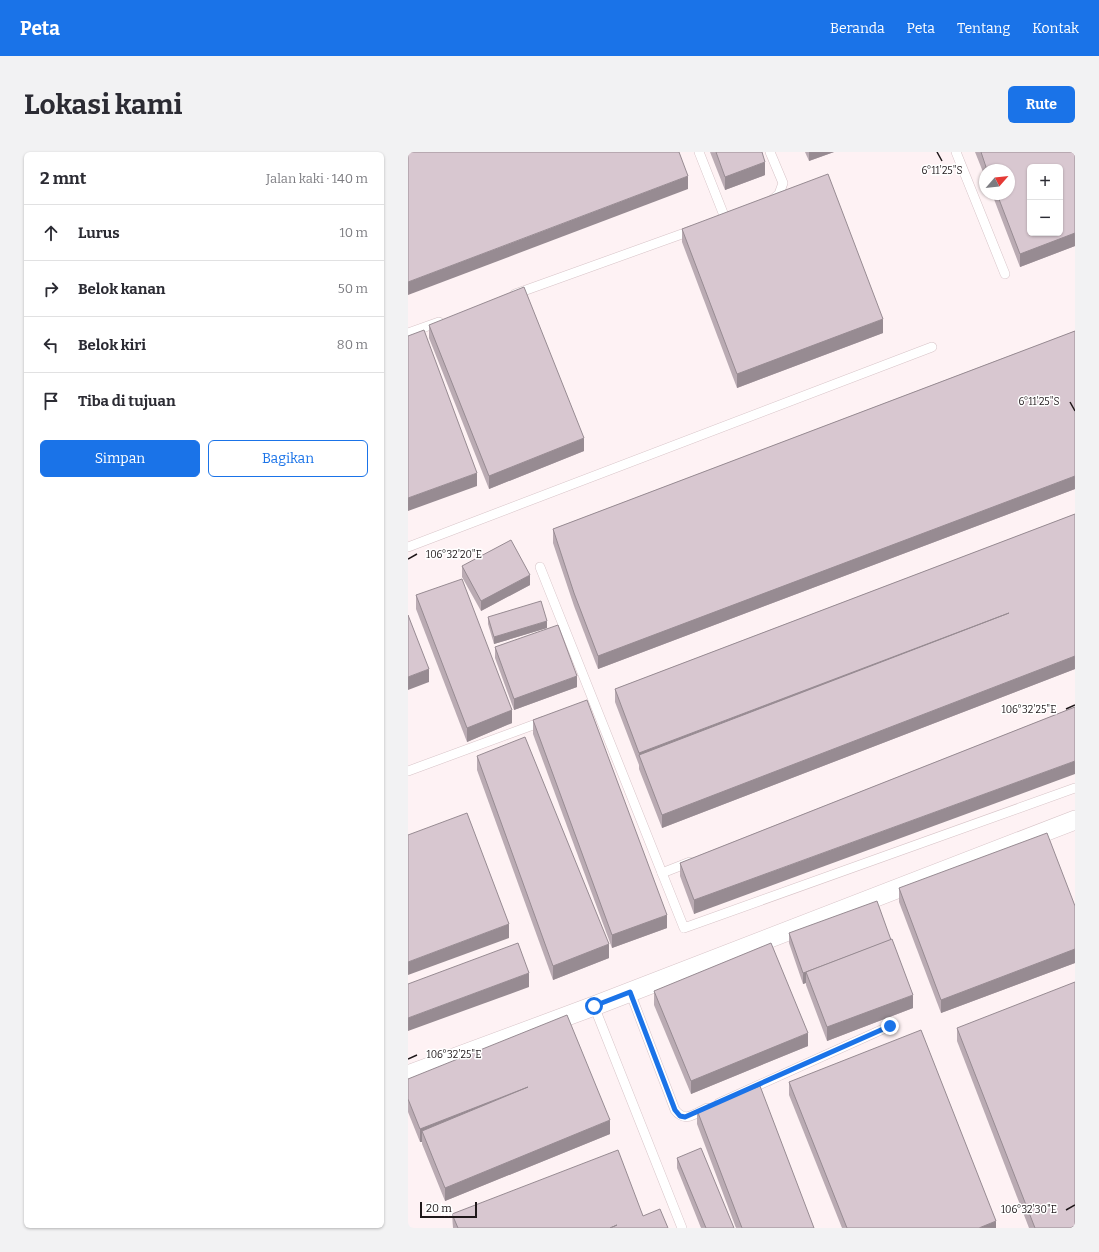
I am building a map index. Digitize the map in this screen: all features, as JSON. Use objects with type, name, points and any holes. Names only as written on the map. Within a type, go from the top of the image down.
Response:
[{"type":"street","points":[[408,1075],[594,1006],[1075,820]]},
{"type":"lane","points":[[699,152],[725,218]]},
{"type":"lane","points":[[762,204],[770,202],[779,194],[783,183],[770,152]]},
{"type":"lane","points":[[956,152],[1005,274]]},
{"type":"lane","points":[[504,298],[703,226]]},
{"type":"lane","points":[[408,333],[445,319]]},
{"type":"lane","points":[[408,547],[932,348]]},
{"type":"lane","points":[[540,567],[591,703],[684,928],[1075,788]]},
{"type":"lane","points":[[408,771],[551,718]]},
{"type":"lane","points":[[662,873],[698,858]]},
{"type":"lane","points":[[630,992],[675,1110],[680,1116],[685,1117],[890,1026]]},
{"type":"lane","points":[[594,1006],[682,1228]]},
{"type":"building","points":[[408,152],[679,152],[688,176],[408,282]]},
{"type":"building","points":[[716,152],[762,152],[765,162],[725,177]]},
{"type":"building","points":[[981,152],[1075,152],[1075,233],[1020,254],[999,200],[1015,200],[1015,164],[985,164]]},
{"type":"building","points":[[828,174],[883,319],[737,374],[682,229]]},
{"type":"building","points":[[524,287],[584,438],[489,476],[429,325]]},
{"type":"building","points":[[424,330],[477,473],[408,498],[408,336]]},
{"type":"building","points":[[1075,331],[1075,476],[598,656],[574,593],[553,529]]},
{"type":"building","points":[[1075,514],[1075,656],[662,815],[639,755],[1009,613],[639,753],[615,689]]},
{"type":"building","points":[[511,540],[530,575],[481,601],[462,566]]},
{"type":"building","points":[[462,579],[512,710],[467,728],[416,595]]},
{"type":"building","points":[[541,601],[547,621],[494,637],[488,617]]},
{"type":"building","points":[[408,615],[429,669],[408,677]]},
{"type":"building","points":[[558,625],[577,676],[514,699],[495,647]]},
{"type":"building","points":[[587,700],[667,915],[612,935],[533,720]]},
{"type":"building","points":[[1075,707],[1075,761],[694,900],[680,863]]},
{"type":"building","points":[[525,737],[609,944],[553,966],[477,756]]},
{"type":"building","points":[[467,813],[509,924],[408,962],[408,835]]},
{"type":"building","points":[[1047,833],[1075,906],[1075,949],[941,1000],[899,888]]},
{"type":"building","points":[[877,901],[891,940],[803,973],[789,933]]},
{"type":"building","points":[[892,939],[913,995],[827,1027],[806,972]]},
{"type":"building","points":[[518,943],[529,973],[408,1018],[408,984]]},
{"type":"building","points":[[771,943],[808,1033],[691,1081],[654,991]]},
{"type":"building","points":[[1075,982],[1075,1226],[1070,1228],[1035,1228],[957,1028]]},
{"type":"building","points":[[567,1015],[610,1120],[445,1188],[422,1131],[528,1087],[420,1129],[408,1099],[408,1079]]},
{"type":"building","points":[[921,1030],[996,1221],[979,1228],[847,1228],[789,1082]]},
{"type":"building","points":[[760,1086],[814,1228],[742,1228],[697,1110]]},
{"type":"building","points":[[701,1148],[734,1228],[706,1228],[677,1158]]},
{"type":"building","points":[[618,1150],[643,1216],[660,1209],[668,1228],[458,1228],[452,1214]]},
{"type":"route","points":[[594,1006],[630,992],[675,1110],[680,1116],[685,1117],[890,1026]]}]
